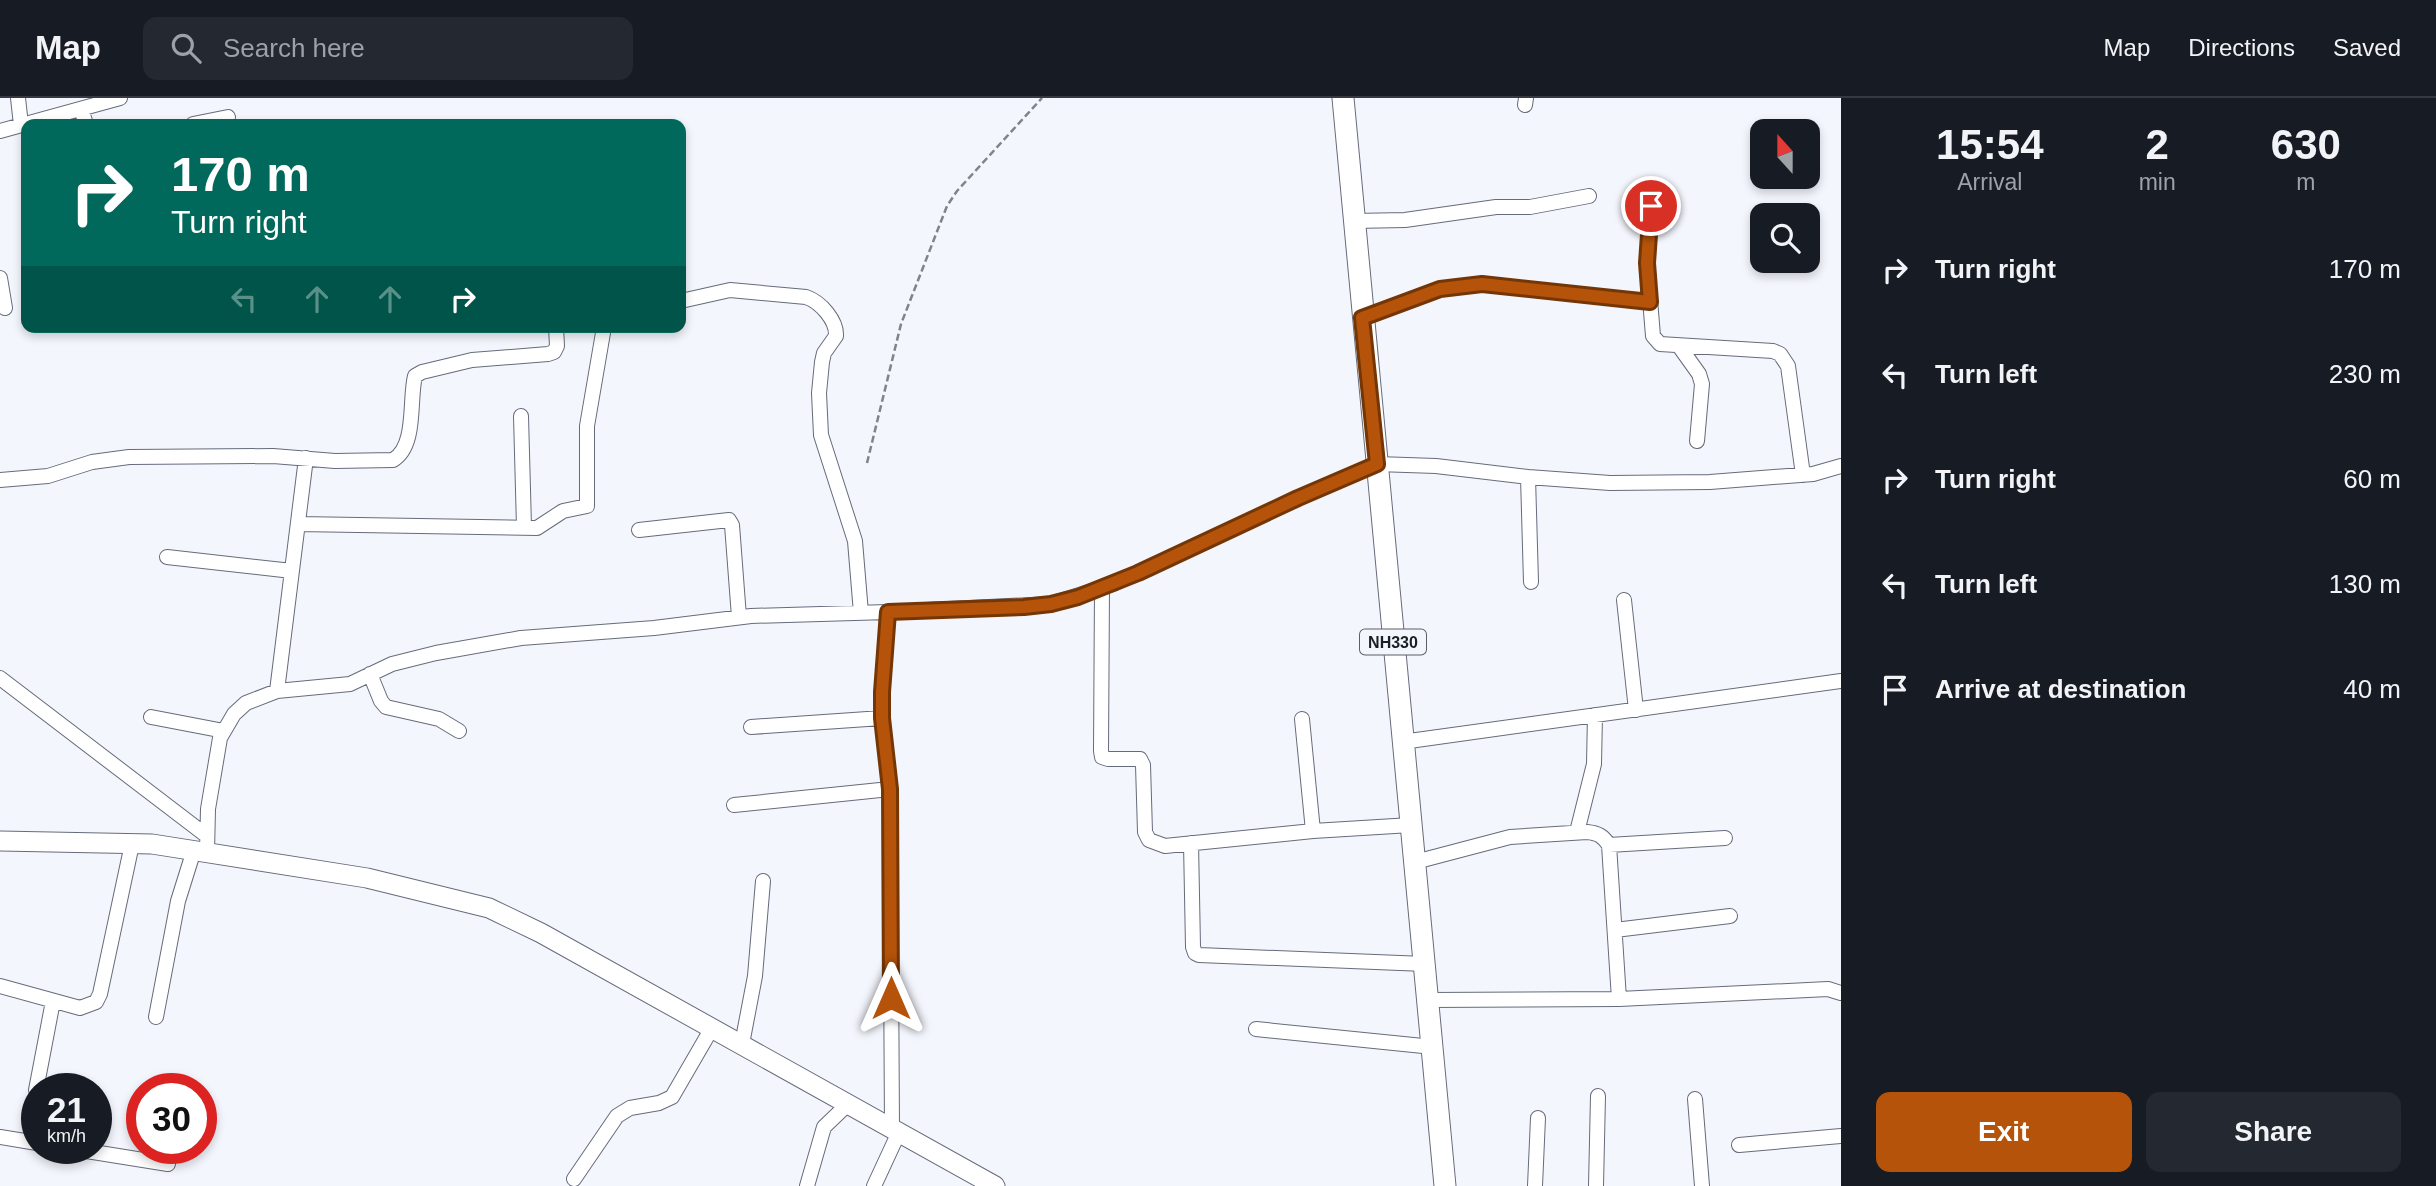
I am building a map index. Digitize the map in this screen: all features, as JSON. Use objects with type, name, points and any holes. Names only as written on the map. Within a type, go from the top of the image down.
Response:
[{"type":"highway","name":"NH330","points":[[1343,98],[1445,1186]]},
{"type":"main road","points":[[0,841],[203,846],[368,878],[489,908],[541,933],[995,1186]]},
{"type":"street","points":[[0,131],[21,125],[18,98]]},
{"type":"street","points":[[44,119],[120,98]]},
{"type":"street","points":[[81,109],[84,119]]},
{"type":"street","points":[[219,119],[229,117]]},
{"type":"street","points":[[1651,190],[1647,263],[1653,336],[1656,342],[1773,351],[1780,354],[1788,366],[1808,474]]},
{"type":"street","points":[[1353,221],[1405,220],[1496,207],[1530,207],[1589,196]]},
{"type":"street","points":[[0,278],[5,308]]},
{"type":"street","points":[[1362,318],[1440,289],[1482,284],[1650,302]]},
{"type":"street","points":[[686,300],[730,290],[806,297],[813,300],[834,322],[836,337],[824,353],[822,362],[819,393],[821,435],[855,541],[862,613]]},
{"type":"street","points":[[0,480],[48,476],[92,462],[129,457],[274,456],[335,461],[393,460],[398,457],[410,428],[415,376],[472,360],[548,354],[554,352],[557,346],[556,333]]},
{"type":"street","points":[[298,524],[537,528],[564,511],[587,506],[587,426],[603,333]]},
{"type":"street","points":[[1679,345],[1699,374],[1702,384],[1697,441]]},
{"type":"street","points":[[521,416],[524,527]]},
{"type":"street","points":[[277,691],[306,458]]},
{"type":"street","points":[[156,1017],[178,901],[203,846],[220,738],[234,714],[246,704],[277,691],[350,684],[393,664],[521,638],[654,628],[739,617],[1051,604],[1138,573],[1377,464],[1436,466],[1610,483],[1710,482],[1838,469]]},
{"type":"street","points":[[1528,477],[1531,582]]},
{"type":"street","points":[[639,530],[729,520],[732,525],[739,617]]},
{"type":"street","points":[[167,557],[292,571]]},
{"type":"street","points":[[1101,588],[1102,757],[1140,759],[1143,765],[1145,832],[1149,841],[1165,846],[1313,831],[1411,825]]},
{"type":"street","points":[[1624,600],[1636,709]]},
{"type":"street","points":[[874,1186],[895,1130],[890,789],[882,718],[888,612]]},
{"type":"street","points":[[370,674],[386,707],[439,719],[459,731]]},
{"type":"street","points":[[0,678],[203,846]]},
{"type":"street","points":[[1402,742],[1841,681]]},
{"type":"street","points":[[1577,832],[1594,764],[1595,715]]},
{"type":"street","points":[[151,717],[224,732]]},
{"type":"street","points":[[751,727],[882,718]]},
{"type":"street","points":[[1302,719],[1313,831]]},
{"type":"street","points":[[734,805],[890,789]]},
{"type":"street","points":[[1415,862],[1510,837],[1598,833],[1609,845],[1619,999]]},
{"type":"street","points":[[1609,845],[1725,838]]},
{"type":"street","points":[[1191,843],[1193,947],[1199,956],[1425,964]]},
{"type":"street","points":[[0,986],[80,1008],[96,1002],[100,994],[132,844]]},
{"type":"street","points":[[742,1044],[755,976],[763,881]]},
{"type":"street","points":[[1615,930],[1730,916]]},
{"type":"street","points":[[1428,1000],[1619,999],[1828,989],[1841,993]]},
{"type":"street","points":[[39,1073],[53,1000]]},
{"type":"street","points":[[574,1179],[617,1116],[630,1108],[659,1103],[672,1097],[712,1028]]},
{"type":"street","points":[[1256,1029],[1433,1047]]},
{"type":"street","points":[[1596,1186],[1598,1096]]},
{"type":"street","points":[[1695,1099],[1702,1186]]},
{"type":"street","points":[[807,1186],[824,1127],[848,1104]]},
{"type":"street","points":[[1535,1186],[1538,1118]]},
{"type":"street","points":[[1739,1144],[1841,1136]]},
{"type":"street","points":[[0,1137],[21,1140]]},
{"type":"path","points":[[867,463],[901,324],[947,206],[957,191],[1042,98]]},
{"type":"route","points":[[891,998],[890,789],[882,718],[888,612],[1024,607],[1078,597],[1114,584],[1377,464],[1362,318],[1440,289],[1494,283],[1650,302],[1647,263],[1651,206]]}]
